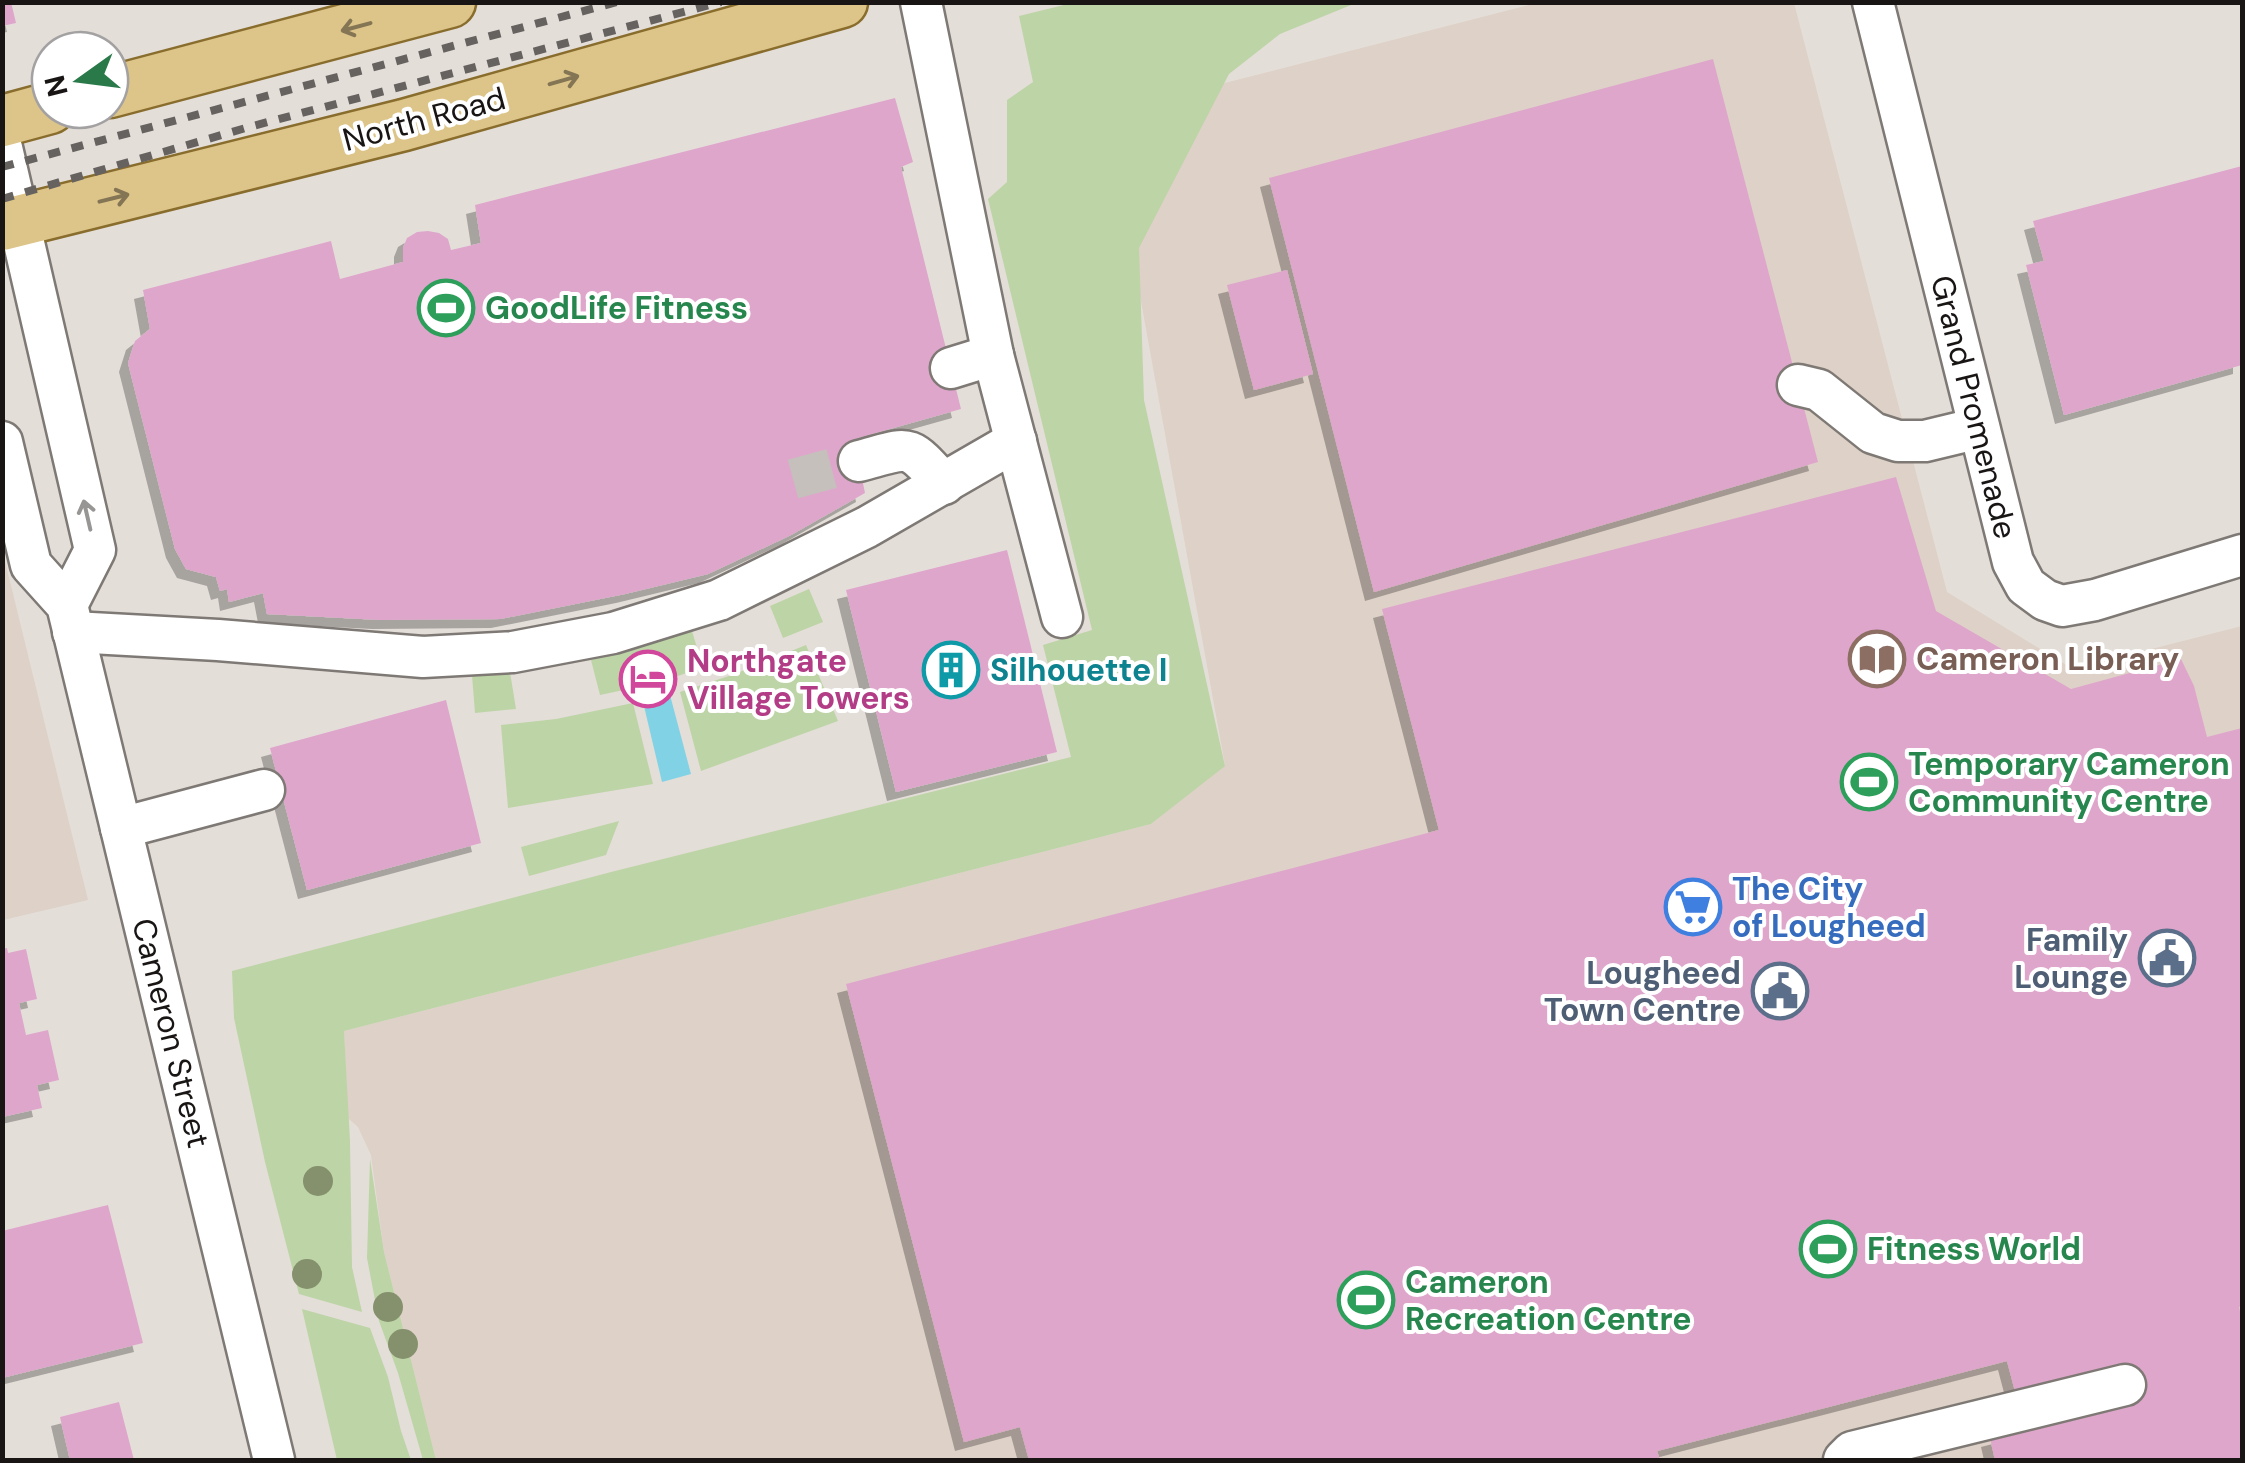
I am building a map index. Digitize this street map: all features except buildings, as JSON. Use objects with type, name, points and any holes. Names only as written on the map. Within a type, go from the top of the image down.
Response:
[{"type":"main road","points":[[130,87],[450,2]]},
{"type":"main road","name":"North Road","points":[[11,223],[404,125],[842,2]]},
{"type":"main road","points":[[2,120],[30,113]]},
{"type":"street","points":[[921,2],[993,355],[1062,618]]},
{"type":"street","name":"Grand Promenade","points":[[1873,2],[2013,562],[2026,586],[2045,600],[2062,606],[2095,600],[2242,555]]},
{"type":"street","points":[[2,148],[11,223],[96,550],[70,618],[218,640],[423,657],[513,652],[613,633],[719,600],[867,527],[1016,442]]},
{"type":"street","points":[[951,368],[993,355]]},
{"type":"street","points":[[1798,385],[1819,390],[1873,433],[1898,441],[1925,440],[1979,428]]},
{"type":"street","name":"Cameron Street","points":[[2,442],[31,565],[70,618],[274,1460]]},
{"type":"street","points":[[859,461],[903,450],[913,452],[944,484]]},
{"type":"street","points":[[121,828],[264,790]]},
{"type":"street","points":[[1844,1460],[1852,1452],[2125,1385]]},
{"type":"shaded area","points":[[1537,3],[1794,3],[1947,592],[2073,669],[2242,626],[2242,1460],[436,1460],[384,1252],[371,1155],[358,1127],[348,1118],[344,1031],[1151,824],[1225,765],[1131,246],[1213,86]]},
{"type":"shaded area","points":[[3,553],[88,900],[2,920]]},
{"type":"green space","points":[[1076,2],[1356,3],[1280,34],[1229,74],[1139,248],[1144,400],[1225,766],[1151,824],[344,1031],[352,1267],[362,1312],[299,1294],[234,1018],[232,971],[1071,757],[1043,645],[1092,630],[988,199],[1007,182],[1007,100],[1033,82],[1019,16]]},
{"type":"green space","points":[[809,589],[823,622],[783,638],[770,606]]},
{"type":"green space","points":[[692,631],[703,668],[600,695],[591,660]]},
{"type":"green space","points":[[806,645],[838,721],[701,771],[680,692]]},
{"type":"green space","points":[[510,672],[516,709],[475,713],[472,675]]},
{"type":"green space","points":[[633,703],[653,784],[508,808],[501,725],[556,719]]},
{"type":"green space","points":[[619,821],[606,855],[529,876],[521,847]]},
{"type":"green space","points":[[370,1159],[384,1252],[436,1460],[423,1460],[379,1321],[367,1258]]},
{"type":"green space","points":[[302,1309],[370,1328],[411,1460],[337,1460]]},
{"type":"water","points":[[670,695],[691,774],[662,782],[643,702]]},
{"type":"tunnel","points":[[793,479],[859,461]]},
{"type":"railway","points":[[2,167],[617,2]]},
{"type":"railway","points":[[2,199],[249,127],[721,2]]},
{"type":"place","name":"GoodLife Fitness","points":[[446,308]]},
{"type":"place","name":"Cameron Library","points":[[1877,659]]},
{"type":"place","name":"Silhouette I","points":[[951,670]]},
{"type":"place","name":"Northgate Village Towers","points":[[648,679]]},
{"type":"place","name":"Temporary Cameron Community Centre","points":[[1869,782]]},
{"type":"place","name":"The City of Lougheed","points":[[1693,907]]},
{"type":"place","name":"Family Lounge","points":[[2167,958]]},
{"type":"place","name":"Lougheed Town Centre","points":[[1780,991]]},
{"type":"place","name":"Fitness World","points":[[1828,1249]]},
{"type":"place","name":"Cameron Recreation Centre","points":[[1366,1300]]}]
